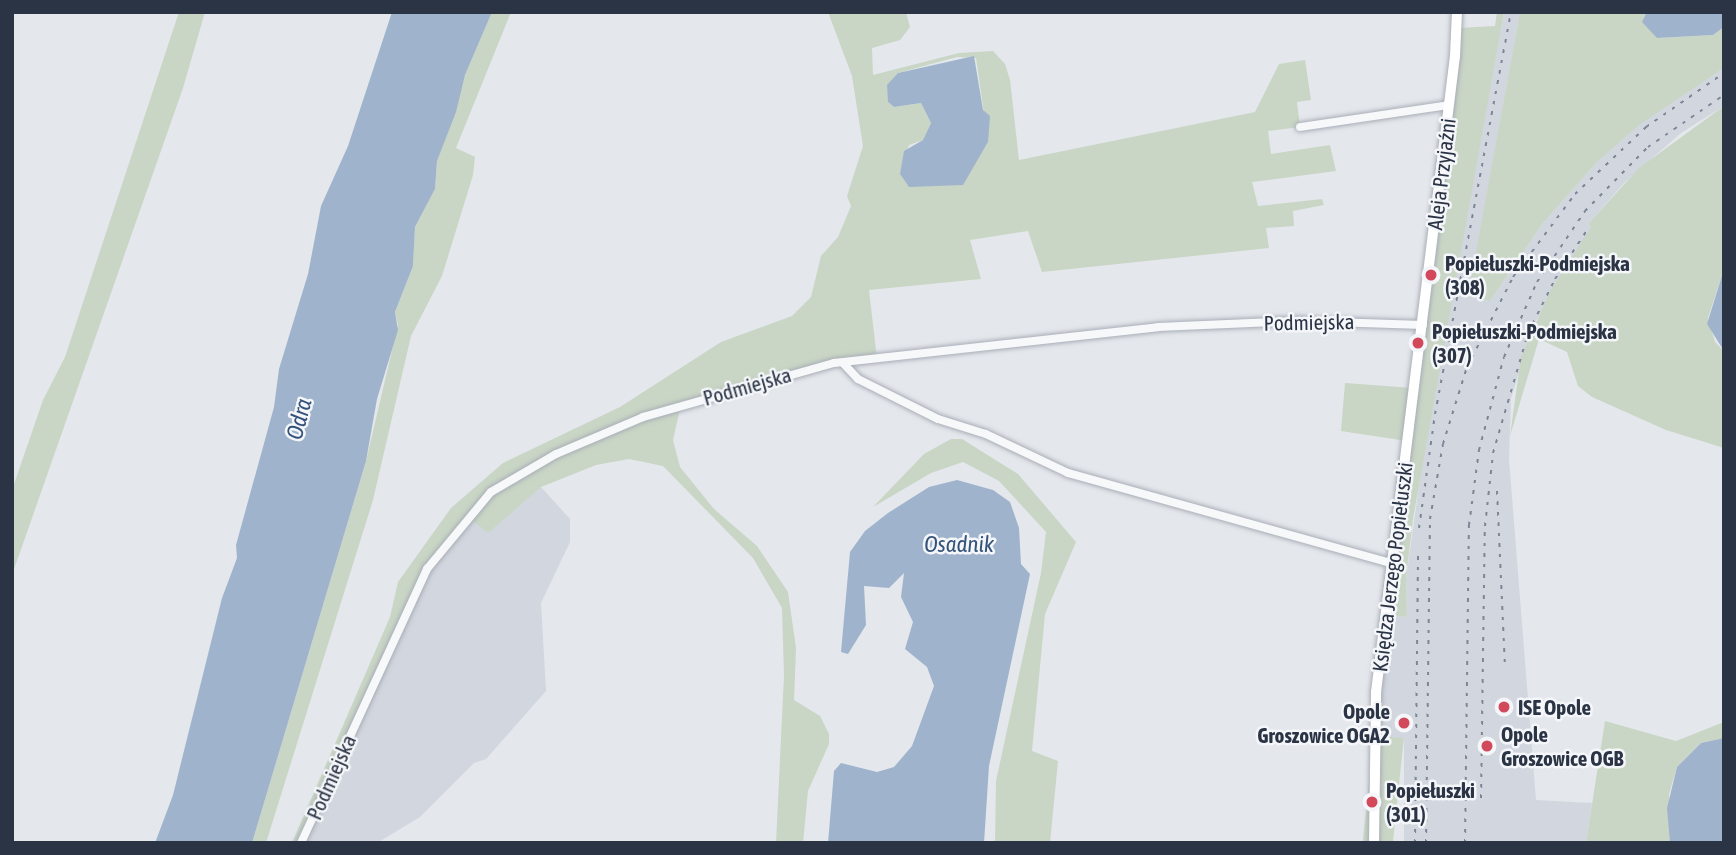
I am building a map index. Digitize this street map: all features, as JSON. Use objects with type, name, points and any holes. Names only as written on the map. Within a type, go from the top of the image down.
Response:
[{"type":"main road","name":"Aleja Przyjaźni","points":[[1422,330],[1450,105],[1457,12]]},
{"type":"main road","name":"Księdza Jerzego Popiełuszki","points":[[1374,843],[1375,704],[1422,330]]},
{"type":"street","points":[[1300,127],[1450,105]]},
{"type":"street","name":"Podmiejska","points":[[302,843],[417,585],[491,492],[516,474],[634,420],[843,362],[1158,327],[1310,321],[1422,330]]},
{"type":"street","points":[[843,362],[858,379],[939,419],[986,433],[1068,473],[1392,564]]},
{"type":"shaded area","points":[[1504,12],[1520,12],[1469,296],[1490,301],[1543,223],[1596,163],[1638,125],[1724,68],[1724,106],[1681,133],[1625,182],[1588,224],[1591,227],[1534,324],[1511,398],[1509,459],[1536,800],[1592,803],[1586,843],[1404,843],[1404,739],[1374,735],[1386,615],[1407,617],[1406,579],[1428,421]]},
{"type":"shaded area","points":[[541,487],[570,519],[570,542],[541,603],[546,691],[486,759],[474,763],[420,817],[377,843],[301,843],[408,602],[468,516],[521,502]]},
{"type":"green space","points":[[179,12],[205,12],[183,88],[12,575],[12,490],[43,400],[65,357]]},
{"type":"green space","points":[[492,12],[511,12],[456,148],[475,157],[473,175],[442,276],[411,336],[373,500],[266,843],[252,843],[366,461],[398,325],[395,312],[413,266],[415,227],[435,189],[437,161],[465,75]]},
{"type":"green space","points":[[828,12],[906,12],[910,27],[900,40],[872,48],[873,75],[959,53],[993,51],[1005,64],[1010,80],[1019,160],[1255,112],[1279,64],[1305,60],[1311,100],[1297,102],[1300,127],[1268,131],[1271,154],[1330,145],[1336,171],[1252,182],[1258,206],[1322,199],[1324,205],[1293,211],[1294,226],[1266,228],[1269,248],[1042,272],[1028,231],[970,240],[981,279],[869,290],[877,359],[834,363],[681,405],[673,440],[680,467],[714,509],[757,546],[788,592],[796,648],[794,700],[820,716],[829,734],[829,744],[808,791],[803,843],[776,843],[784,675],[782,608],[753,558],[663,466],[629,459],[596,465],[541,487],[488,533],[468,517],[439,552],[301,843],[292,843],[390,617],[398,582],[451,508],[503,463],[620,407],[721,342],[792,316],[811,297],[821,256],[838,237],[851,206],[847,196],[863,146],[852,76]],"holes":[[[957,57],[976,58],[988,142],[967,176],[900,174],[909,145],[923,140],[931,123],[921,103],[894,107],[888,102],[898,73]]]},
{"type":"green space","points":[[1497,12],[1504,12],[1413,519],[1406,579],[1407,617],[1386,615],[1407,441],[1341,431],[1345,383],[1413,388],[1458,28],[1495,26]]},
{"type":"green space","points":[[1520,12],[1647,12],[1657,38],[1713,35],[1724,27],[1724,68],[1639,125],[1596,163],[1543,223],[1490,301],[1468,296]]},
{"type":"green space","points":[[1724,106],[1724,269],[1708,318],[1715,342],[1724,351],[1724,448],[1666,430],[1592,397],[1578,386],[1567,352],[1539,339],[1510,436],[1521,357],[1550,291],[1591,227],[1588,224],[1639,168]]},
{"type":"green space","points":[[951,439],[962,439],[1018,474],[1076,542],[1045,614],[1032,751],[1058,761],[1050,843],[995,843],[996,781],[1041,573],[1046,532],[999,481],[963,462],[931,473],[873,507],[924,454]]},
{"type":"green space","points":[[1605,721],[1676,741],[1724,722],[1724,738],[1701,743],[1677,767],[1669,794],[1670,843],[1586,843]]},
{"type":"green space","points":[[1374,735],[1404,738],[1393,843],[1363,842]]},
{"type":"water","name":"Odra","points":[[392,12],[492,12],[465,75],[456,112],[437,161],[435,189],[415,227],[413,266],[395,312],[398,330],[377,399],[366,461],[252,843],[155,843],[173,795],[222,598],[237,558],[236,545],[274,407],[279,369],[308,274],[321,206],[348,146]]},
{"type":"water","points":[[1647,12],[1724,12],[1724,27],[1713,35],[1657,38],[1642,22]]},
{"type":"water","points":[[974,56],[983,110],[990,116],[988,142],[963,185],[909,187],[900,174],[904,151],[923,140],[931,123],[921,103],[894,107],[888,102],[887,85],[898,73]]},
{"type":"water","points":[[1724,269],[1724,351],[1707,324]]},
{"type":"water","name":"Osadnik","points":[[957,480],[993,490],[1010,502],[1019,528],[1021,564],[1030,574],[989,766],[984,843],[828,843],[834,771],[841,763],[877,772],[894,767],[912,746],[934,686],[927,667],[905,649],[913,622],[901,597],[904,573],[889,588],[864,586],[866,625],[848,654],[841,652],[850,552],[865,531],[888,513],[929,487]]},
{"type":"water","points":[[1724,738],[1724,843],[1670,843],[1667,808],[1677,767],[1701,743]]},
{"type":"railway","points":[[1419,528],[1435,414],[1511,12]]},
{"type":"railway","points":[[1426,843],[1430,519],[1443,444],[1467,367],[1513,277],[1575,194],[1646,127],[1724,73]]},
{"type":"railway","points":[[1465,843],[1469,525],[1479,450],[1504,357],[1537,282],[1585,211],[1648,147],[1724,95]]},
{"type":"railway","points":[[1481,798],[1485,526],[1493,453],[1528,333],[1555,279],[1589,227]]},
{"type":"railway","points":[[1497,491],[1505,669]]},
{"type":"railway","points":[[1415,843],[1418,556]]},
{"type":"place","name":"Popiełuszki-Podmiejska (308)","points":[[1431,275]]},
{"type":"place","name":"Popiełuszki-Podmiejska (307)","points":[[1418,343]]},
{"type":"place","name":"ISE Opole","points":[[1504,707]]},
{"type":"place","name":"Opole Groszowice OGA2","points":[[1404,723]]},
{"type":"place","name":"Opole Groszowice OGB","points":[[1487,746]]},
{"type":"place","name":"Popiełuszki (301)","points":[[1372,802]]}]
